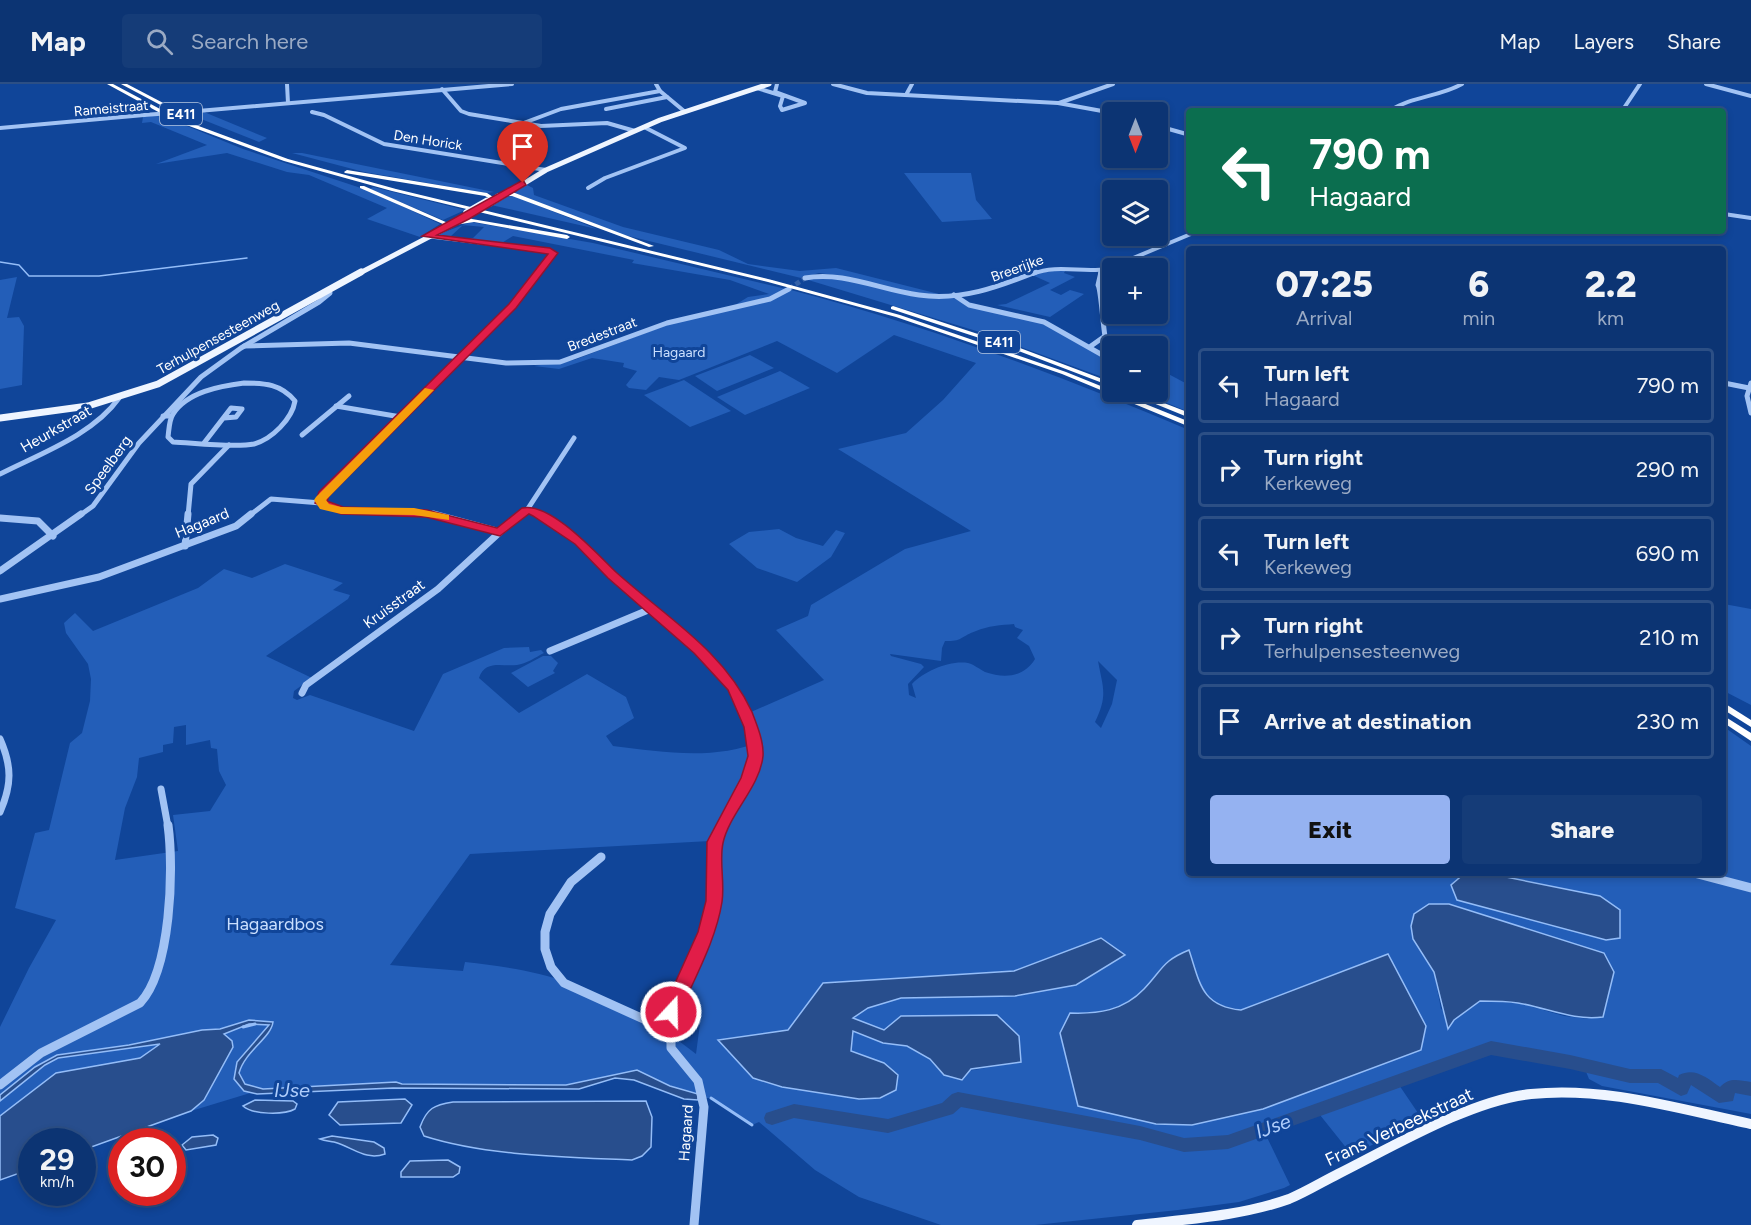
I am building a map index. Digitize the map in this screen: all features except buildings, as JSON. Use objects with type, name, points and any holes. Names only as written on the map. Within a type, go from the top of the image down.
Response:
[{"type":"highway","name":"E411","points":[[109,84],[175,119],[286,160],[340,176],[770,281],[898,316],[1064,373],[1186,423]]},
{"type":"highway","name":"E411","points":[[123,84],[184,116],[225,132],[347,172],[803,283],[922,317],[1018,348],[1102,381]]},
{"type":"highway","points":[[286,160],[291,164],[373,191],[447,223],[477,221]]},
{"type":"highway","points":[[347,172],[480,194],[493,199],[509,192]]},
{"type":"highway","points":[[325,175],[340,176]]},
{"type":"highway","points":[[480,194],[509,192],[651,246]]},
{"type":"highway","points":[[447,223],[463,216],[477,221],[594,242],[610,242]]},
{"type":"highway","points":[[1155,402],[1186,414]]},
{"type":"highway","points":[[1726,707],[1751,724]]},
{"type":"highway","points":[[1726,720],[1751,738]]},
{"type":"main road","points":[[509,192],[546,170],[644,127],[684,111],[769,84]]},
{"type":"main road","points":[[463,216],[493,199]]},
{"type":"main road","name":"Terhulpensesteenweg","points":[[0,418],[69,410],[119,398],[158,384],[447,223]]},
{"type":"main road","name":"Frans Verbeekstraat","points":[[1137,1225],[1241,1213],[1272,1204],[1300,1193],[1425,1131],[1496,1102],[1529,1094],[1593,1095],[1751,1124]]},
{"type":"street","points":[[287,84],[288,103]]},
{"type":"street","name":"Rameistraat","points":[[0,128],[512,84]]},
{"type":"street","points":[[656,84],[660,91],[684,111]]},
{"type":"street","points":[[757,88],[783,96],[780,106],[782,110],[805,103],[775,92],[777,84]]},
{"type":"street","points":[[833,84],[861,92],[1058,103],[1102,111]]},
{"type":"street","points":[[1058,103],[1113,84]]},
{"type":"street","points":[[1393,108],[1405,99],[1447,92],[1462,84]]},
{"type":"street","points":[[1624,108],[1640,84]]},
{"type":"street","points":[[1706,84],[1751,96]]},
{"type":"street","points":[[906,95],[911,85]]},
{"type":"street","points":[[442,89],[464,113],[548,126],[591,122],[635,131]]},
{"type":"street","points":[[508,129],[519,122],[580,106],[660,91]]},
{"type":"street","points":[[606,109],[667,97]]},
{"type":"street","points":[[612,108],[620,110]]},
{"type":"street","name":"Den Horick","points":[[312,112],[324,115],[384,144],[546,170]]},
{"type":"street","points":[[588,188],[605,178],[685,148],[644,127]]},
{"type":"street","points":[[1168,129],[1186,134]]},
{"type":"street","points":[[1726,214],[1751,218]]},
{"type":"street","name":"Breerijke","points":[[804,278],[826,274],[919,295],[954,295],[994,290],[1047,268],[1101,270],[1191,234]]},
{"type":"street","points":[[321,503],[323,495],[513,306],[553,252],[429,235]]},
{"type":"street","points":[[1091,346],[1104,336],[1100,309],[1101,289],[1098,285],[1101,270]]},
{"type":"street","name":"Speelberg","points":[[0,571],[53,536],[99,500],[129,456],[201,377],[244,346],[319,302],[330,293],[329,290]]},
{"type":"street","name":"Bredestraat","points":[[244,346],[287,347],[349,343],[517,364],[573,359],[667,323],[770,299],[786,291]]},
{"type":"street","points":[[954,295],[969,305],[1044,322],[1102,354]]},
{"type":"street","points":[[210,356],[224,359]]},
{"type":"street","points":[[1726,383],[1750,385],[1747,396],[1751,413]]},
{"type":"street","points":[[239,384],[272,385],[293,396],[295,401],[293,411],[262,440],[253,444],[204,444],[170,440],[169,413],[198,395],[239,384]]},
{"type":"street","points":[[302,435],[349,396]]},
{"type":"street","name":"Heurkstraat","points":[[0,474],[88,425],[113,407],[119,398]]},
{"type":"street","points":[[336,406],[401,417]]},
{"type":"street","points":[[204,444],[224,418]]},
{"type":"street","points":[[500,532],[527,510],[574,438]]},
{"type":"street","points":[[185,546],[191,484],[229,445]]},
{"type":"street","name":"Hagaard","points":[[0,598],[75,584],[185,546],[236,526],[271,499],[321,503],[341,511],[427,513],[500,532]]},
{"type":"street","name":"Hagaard","points":[[527,510],[537,513],[571,535],[612,575],[699,650],[729,682],[751,727],[756,756],[749,778],[715,842],[714,901],[711,916],[706,932],[675,998],[670,1031],[671,1048],[695,1074],[703,1090],[704,1107],[694,1225]]},
{"type":"street","points":[[0,518],[38,521],[53,536]]},
{"type":"street","name":"Kruisstraat","points":[[302,693],[306,685],[438,589],[500,532]]},
{"type":"street","points":[[550,651],[653,609]]},
{"type":"street","points":[[0,739],[12,767],[11,784],[0,812]]},
{"type":"street","points":[[0,1085],[41,1053],[140,1003],[149,995],[163,944],[171,898],[171,834],[161,789]]},
{"type":"street","points":[[601,857],[580,871],[555,902],[548,918],[544,954],[552,972],[564,983],[670,1031]]},
{"type":"street","points":[[1706,876],[1751,888]]},
{"type":"green space","points":[[204,112],[267,138],[259,142],[186,113]]},
{"type":"green space","points":[[160,115],[243,149],[370,191],[440,224],[420,237],[367,219],[387,208],[309,175],[287,172],[227,153],[156,164],[207,145],[151,122],[142,123],[143,117]]},
{"type":"green space","points":[[292,153],[302,153],[494,192],[486,193],[364,172]]},
{"type":"green space","points":[[904,173],[971,173],[976,200],[992,219],[942,222]]},
{"type":"green space","points":[[525,184],[533,188],[534,195],[623,227],[719,250],[748,264],[800,271],[836,268],[943,295],[926,295],[819,273],[801,278],[616,233],[515,193]]},
{"type":"green space","points":[[373,187],[465,210],[443,220],[370,189]]},
{"type":"green space","points":[[509,195],[514,196],[597,229],[491,205]]},
{"type":"green space","points":[[471,222],[593,243],[786,289],[774,297],[735,305],[748,297],[769,294],[730,280],[632,263],[634,260],[513,236],[500,244],[462,240],[473,238],[484,227],[463,225]]},
{"type":"green space","points":[[463,225],[451,236],[458,237],[456,239],[434,236]]},
{"type":"green space","points":[[1066,269],[1064,273],[1075,277],[1050,290],[1061,295],[1070,290],[1084,294],[1050,317],[997,305],[1006,304],[1050,283],[1030,274]]},
{"type":"green space","points":[[825,275],[919,297],[952,297],[959,301],[1040,321],[1102,357],[1102,377],[983,333],[805,279]]},
{"type":"green space","points":[[17,277],[7,318],[19,317],[24,326],[22,385],[0,389],[0,280]]},
{"type":"green space","name":"Hagaardbos","points":[[791,290],[893,319],[993,353],[1102,394],[1102,402],[1120,402],[1186,429],[1186,876],[1462,876],[1451,885],[1457,900],[1606,940],[1619,938],[1620,910],[1600,896],[1501,876],[1726,876],[1726,728],[1751,746],[1751,1114],[1602,1086],[1589,1079],[1583,1064],[1491,1048],[1397,1082],[1418,1113],[1418,1122],[1352,1155],[1316,1110],[1263,1129],[1290,1185],[1284,1188],[1239,1202],[1035,1225],[941,1225],[859,1197],[815,1170],[759,1122],[752,1125],[711,1098],[696,1098],[652,1077],[612,1078],[575,1087],[257,1091],[191,1111],[204,1100],[232,1041],[224,1035],[215,1034],[162,1043],[140,1058],[56,1073],[0,1116],[0,1027],[56,920],[15,908],[35,833],[49,830],[70,743],[82,733],[90,701],[91,679],[88,664],[66,633],[64,623],[75,613],[93,631],[198,588],[224,569],[252,578],[285,564],[343,583],[333,590],[350,595],[348,599],[266,656],[312,678],[294,691],[293,698],[297,700],[310,695],[414,731],[443,674],[504,648],[529,647],[530,652],[541,650],[544,653],[520,664],[490,666],[485,668],[479,678],[519,713],[587,674],[626,697],[634,718],[606,736],[613,746],[669,752],[707,753],[744,747],[762,741],[751,712],[824,680],[776,630],[808,616],[811,605],[905,549],[971,531],[838,449],[906,433],[943,400],[976,363],[894,335],[837,373],[777,341],[679,380],[659,377],[646,390],[629,388],[626,385],[637,371],[623,367],[624,363],[592,358],[559,369],[534,366],[574,360],[669,324],[762,302]],"holes":[[[1014,624],[1015,627],[1023,630],[1017,638],[1029,646],[1035,659],[1025,670],[1007,676],[985,672],[968,663],[953,663],[917,679],[912,684],[916,698],[909,695],[908,684],[924,667],[890,654],[941,661],[945,641],[958,640],[985,628]],[[1098,661],[1117,680],[1112,704],[1101,728],[1095,722],[1103,698]],[[186,725],[186,745],[210,740],[211,748],[217,749],[219,771],[226,785],[210,811],[173,815],[178,851],[115,860],[125,808],[137,777],[139,758],[163,752],[163,745],[173,743],[174,727]],[[710,841],[713,859],[709,901],[688,966],[670,1000],[701,1016],[696,1054],[675,1038],[571,983],[558,979],[492,965],[465,962],[463,971],[390,965],[470,854]],[[1101,938],[1124,956],[1076,985],[1015,996],[901,998],[868,1008],[852,1018],[884,1030],[1021,1062],[944,1075],[930,1059],[907,1046],[883,1043],[857,1031],[853,1031],[851,1051],[884,1063],[730,1038],[788,1031],[823,983],[1014,971]],[[1413,939],[1589,1019],[1564,1016],[1519,1003],[1480,1001],[1454,1020],[1441,1009],[1434,972]],[[1189,951],[1203,993],[1216,1004],[1241,1010],[1388,954],[1426,1026],[1421,1050],[1263,1109],[1070,1013],[1100,1012],[1119,1007],[1144,989],[1163,966],[1173,958]]]},
{"type":"green space","points":[[750,355],[774,368],[717,391],[695,376]]},
{"type":"green space","points":[[780,371],[810,388],[745,415],[717,397]]},
{"type":"green space","points":[[1168,374],[1186,383],[1186,411],[1164,402],[1168,402]]},
{"type":"green space","points":[[684,380],[731,411],[690,427],[644,395]]},
{"type":"green space","points":[[779,529],[796,538],[823,546],[836,530],[845,533],[831,557],[797,582],[757,568],[729,544],[749,532]]},
{"type":"green space","points":[[1726,604],[1751,609],[1751,705],[1726,692]]},
{"type":"green space","points":[[543,656],[551,656],[558,663],[553,671],[555,673],[528,687],[511,673]]},
{"type":"water","points":[[1462,876],[1501,876],[1600,896],[1620,910],[1620,938],[1606,940],[1457,900],[1451,885]]},
{"type":"water","points":[[1429,904],[1449,904],[1604,953],[1614,972],[1603,1017],[1581,1017],[1504,1001],[1480,1001],[1454,1020],[1448,1029],[1434,972],[1413,939],[1411,926],[1414,914]]},
{"type":"water","points":[[1101,938],[1125,955],[1076,985],[1015,996],[901,998],[868,1008],[853,1018],[884,1030],[901,1016],[997,1015],[1019,1036],[1021,1062],[971,1069],[962,1080],[944,1075],[930,1059],[907,1046],[883,1043],[853,1031],[851,1051],[884,1063],[898,1075],[896,1090],[880,1098],[859,1099],[782,1087],[753,1078],[718,1040],[788,1030],[823,983],[1014,971]]},
{"type":"water","points":[[1189,950],[1200,982],[1210,998],[1228,1008],[1241,1010],[1388,954],[1426,1026],[1421,1050],[1263,1109],[1192,1125],[1156,1124],[1078,1106],[1060,1033],[1070,1013],[1100,1012],[1119,1007],[1144,989],[1168,962]]},
{"type":"water","points":[[249,1020],[273,1022],[268,1034],[247,1058],[239,1073],[245,1084],[263,1089],[396,1082],[402,1084],[566,1085],[637,1070],[670,1086],[698,1094],[698,1100],[684,1099],[634,1080],[615,1078],[579,1089],[393,1088],[257,1094],[244,1091],[234,1079],[237,1062],[269,1025],[249,1024],[224,1034],[232,1041],[233,1047],[204,1100],[191,1111],[144,1128],[108,1128],[108,1141],[96,1145],[96,1128],[18,1128],[18,1174],[0,1180],[0,1116],[56,1073],[140,1058],[160,1044],[58,1058],[45,1065],[0,1101],[0,1095],[35,1067],[57,1055],[129,1045],[202,1030],[220,1029]]},
{"type":"water","points":[[405,1099],[412,1105],[401,1123],[340,1125],[329,1115],[338,1102]]},
{"type":"water","points":[[255,1100],[293,1101],[297,1104],[295,1109],[276,1113],[254,1111],[243,1106]]},
{"type":"water","points":[[646,1101],[652,1117],[651,1147],[642,1156],[632,1160],[526,1154],[473,1148],[424,1136],[420,1127],[425,1116],[432,1109],[441,1104],[453,1102]]},
{"type":"water","points":[[213,1135],[218,1138],[216,1145],[186,1150],[186,1142],[192,1137]]},
{"type":"water","points":[[332,1136],[374,1142],[384,1148],[385,1154],[365,1155],[341,1144],[320,1139]]},
{"type":"water","points":[[448,1160],[460,1167],[459,1173],[453,1177],[401,1177],[401,1172],[410,1161]]},
{"type":"waterway","points":[[0,262],[19,265],[29,276],[99,276],[247,258]]},
{"type":"waterway","name":"IJse","points":[[243,1027],[255,1024]]},
{"type":"waterway","name":"IJse","points":[[772,1118],[794,1111],[888,1126],[947,1109],[958,1099],[1140,1133],[1184,1145],[1228,1142],[1491,1048],[1570,1062],[1630,1076],[1661,1076],[1681,1089],[1685,1080],[1689,1078],[1697,1080],[1719,1096],[1727,1096],[1726,1091],[1732,1086],[1751,1089]]},
{"type":"waterway","name":"IJse","points":[[711,1098],[752,1125]]},
{"type":"tunnel","points":[[789,289],[805,278]]},
{"type":"slow traffic","points":[[429,390],[320,500],[324,507],[341,511],[414,511],[445,518]]},
{"type":"route","points":[[523,183],[466,217],[426,236],[553,253],[513,306],[320,500],[324,507],[341,511],[414,511],[500,532],[527,510],[537,513],[579,542],[612,575],[628,586],[699,650],[724,675],[734,689],[751,727],[756,756],[749,778],[715,842],[714,901],[706,932],[675,998],[671,1012]]}]
